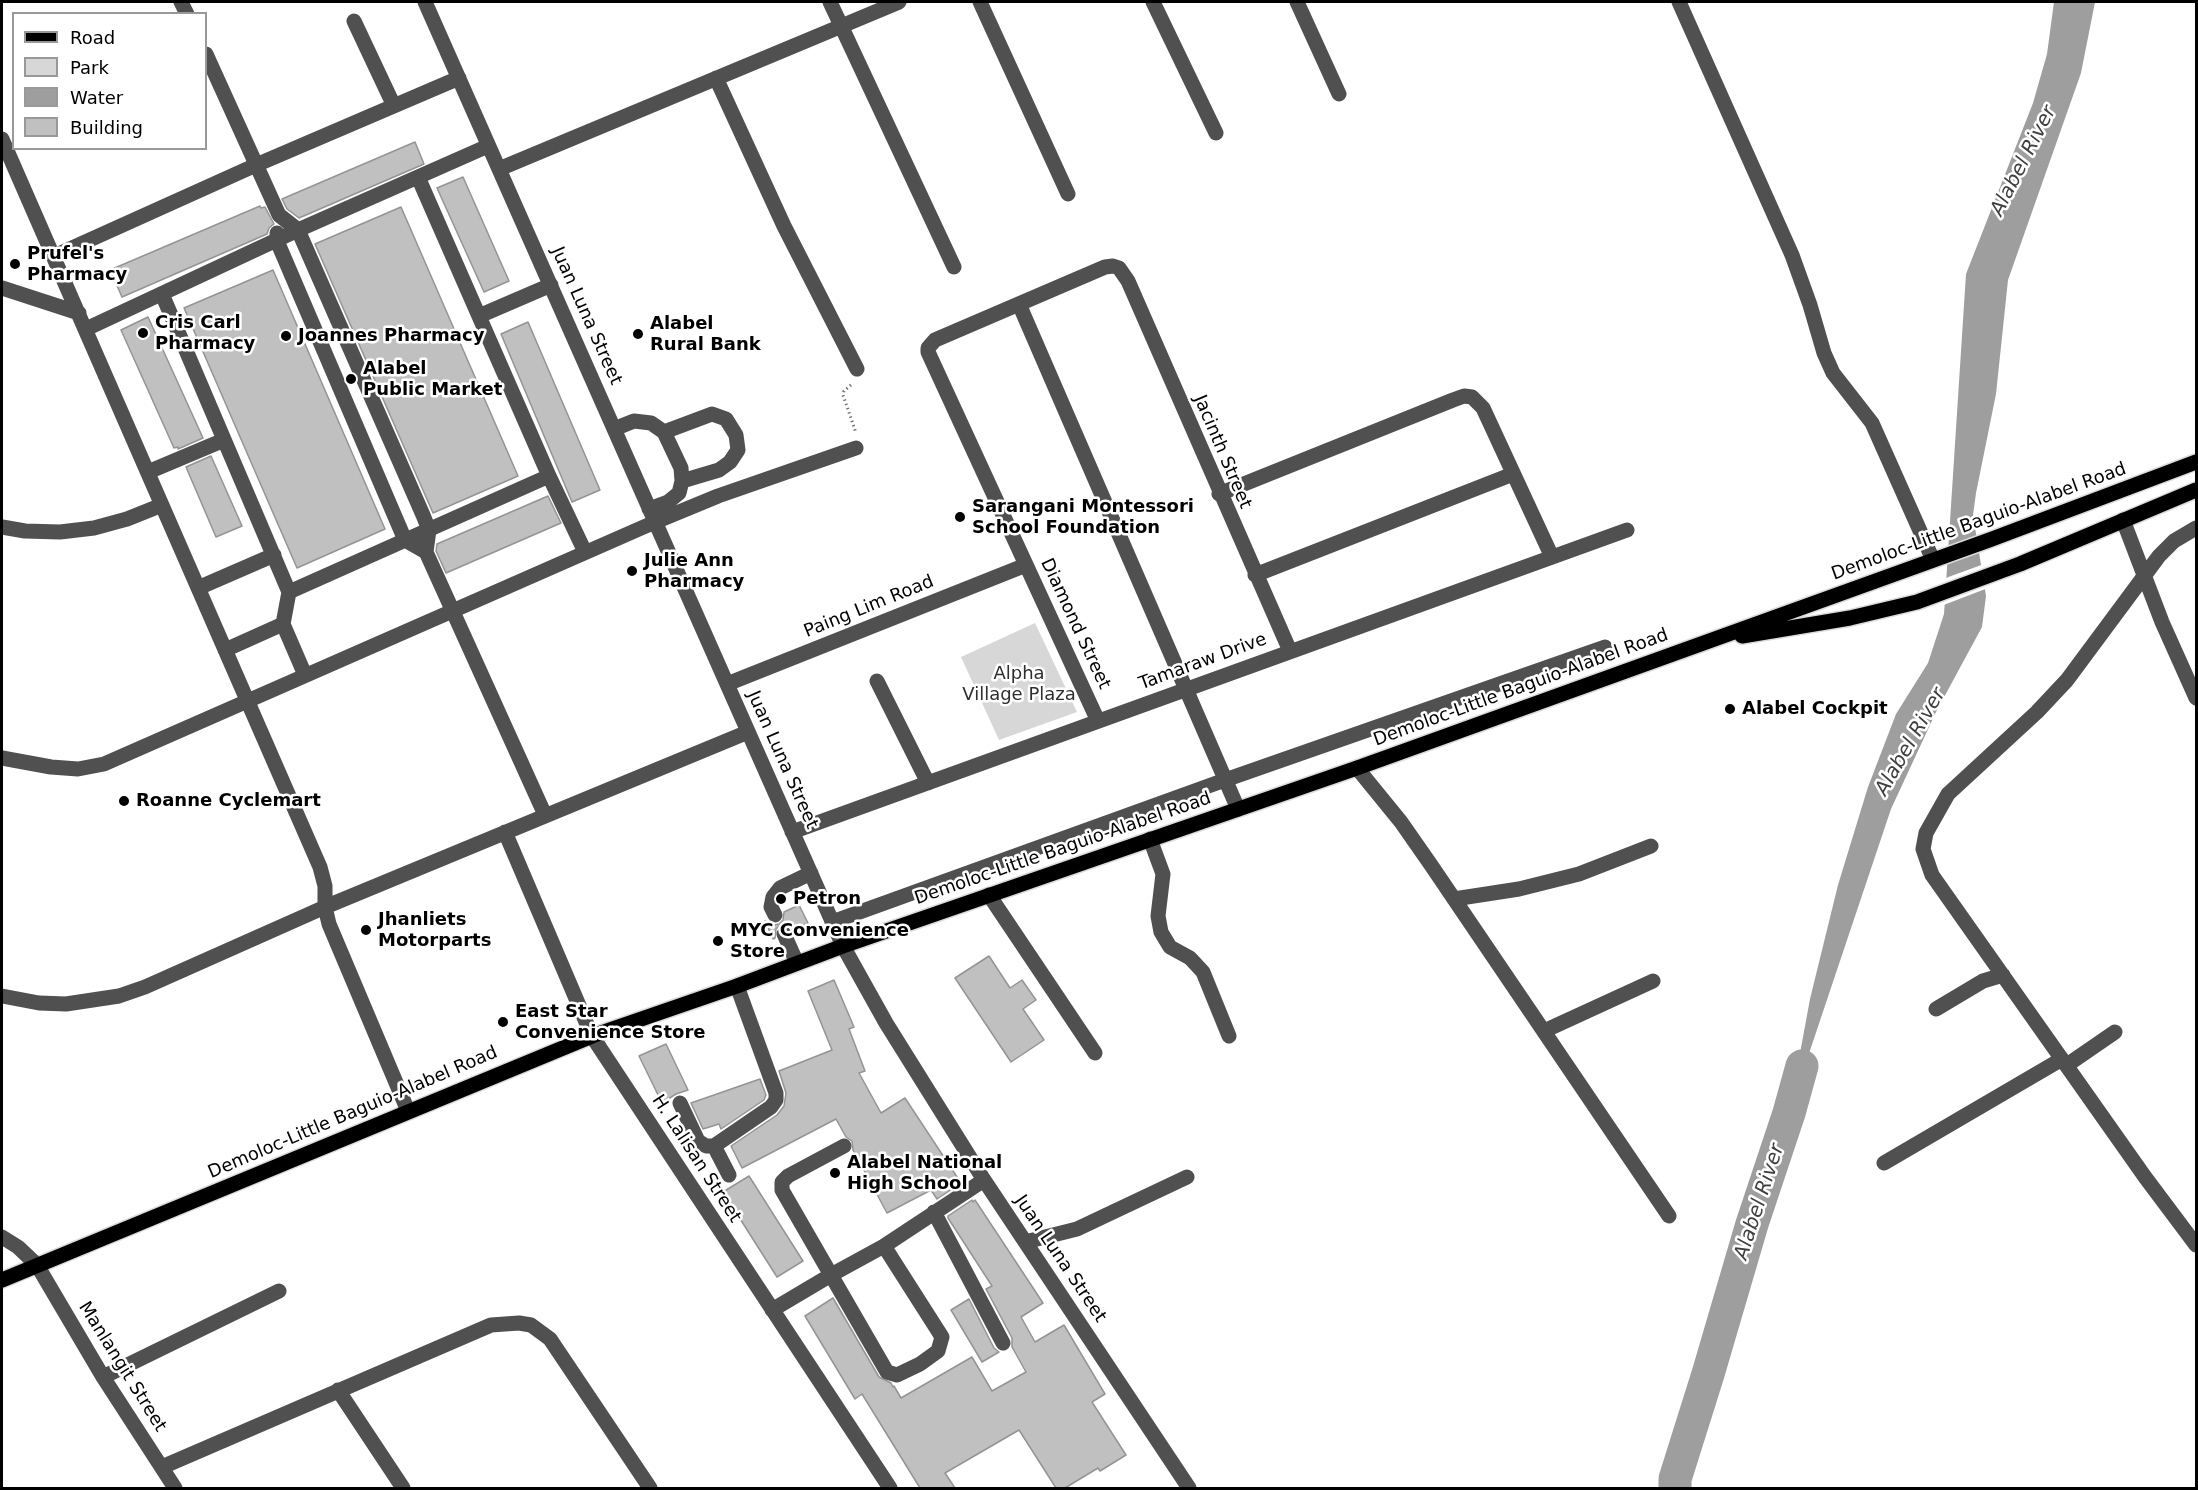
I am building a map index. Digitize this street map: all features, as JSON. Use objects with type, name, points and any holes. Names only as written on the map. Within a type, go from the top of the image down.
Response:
[{"type":"main road","name":"Demoloc-Little Baguio-Alabel Road","points":[[2,1280],[592,1036],[737,986],[843,946],[1357,768],[1992,539],[2196,462]]},
{"type":"main road","name":"Demoloc-Little Baguio-Alabel Road","points":[[1707,642],[1888,610],[2020,564],[2196,490]]},
{"type":"street","name":"Juan Luna Street","points":[[425,2],[843,946],[886,1023],[984,1180],[1189,1488]]},
{"type":"street","points":[[830,2],[954,267]]},
{"type":"street","points":[[499,169],[899,2]]},
{"type":"street","points":[[980,2],[1068,194]]},
{"type":"street","points":[[1153,2],[1216,133]]},
{"type":"street","points":[[1297,2],[1339,94]]},
{"type":"street","points":[[1679,2],[1792,255],[1824,353],[1833,373],[1872,423],[1937,558]]},
{"type":"street","points":[[354,21],[394,106]]},
{"type":"street","points":[[207,56],[279,215],[298,230],[429,530],[426,552],[545,815]]},
{"type":"street","points":[[54,256],[256,165],[459,78]]},
{"type":"street","points":[[716,78],[784,226],[857,369]]},
{"type":"street","points":[[2,139],[320,867],[325,886],[325,907],[337,945],[408,1111]]},
{"type":"street","points":[[86,329],[298,230],[488,146]]},
{"type":"street","points":[[417,177],[585,552]]},
{"type":"street","points":[[279,215],[277,241],[405,540],[426,552]]},
{"type":"street","name":"Jacinth Street","points":[[1019,304],[1105,267],[1119,268],[1128,281],[1219,494],[1290,651]]},
{"type":"street","points":[[479,315],[551,285]]},
{"type":"street","points":[[2,288],[79,313]]},
{"type":"street","points":[[162,294],[290,592],[283,624],[305,675]]},
{"type":"street","points":[[1019,304],[1238,809]]},
{"type":"street","name":"Diamond Street","points":[[1019,304],[935,340],[928,348],[929,357],[1098,721]]},
{"type":"street","points":[[343,395],[366,385]]},
{"type":"street","points":[[1219,494],[1464,396],[1472,398],[1483,408],[1552,557]]},
{"type":"street","points":[[664,432],[712,414],[726,419],[736,435],[738,450],[730,462],[719,470],[682,482]]},
{"type":"street","points":[[614,429],[634,421],[651,423],[664,432],[681,468],[682,482],[670,509]]},
{"type":"street","points":[[148,471],[224,440]]},
{"type":"street","points":[[2,758],[51,767],[78,769],[104,764],[585,552],[652,515],[718,496],[856,448]]},
{"type":"street","points":[[1256,576],[1513,474]]},
{"type":"street","points":[[290,592],[549,476]]},
{"type":"street","points":[[2,527],[25,531],[60,532],[94,528],[127,519],[162,505]]},
{"type":"street","points":[[2123,520],[2144,577],[2196,698]]},
{"type":"street","points":[[2196,528],[2174,541],[2159,556],[2067,680],[2037,712],[1948,794],[1926,833],[1923,849],[1932,875],[2145,1177],[2196,1245]]},
{"type":"street","name":"Tamaraw Drive","points":[[792,832],[1628,530]]},
{"type":"street","points":[[198,588],[274,555]]},
{"type":"street","name":"Paing Lim Road","points":[[727,684],[1026,565]]},
{"type":"street","points":[[225,650],[283,624]]},
{"type":"street","points":[[832,922],[1605,646]]},
{"type":"street","points":[[877,681],[928,783]]},
{"type":"street","points":[[2,996],[39,1004],[66,1004],[119,996],[145,987],[325,907],[748,732]]},
{"type":"street","points":[[1357,768],[1401,822],[1669,1216]]},
{"type":"street","name":"H. Lalisan Street","points":[[505,832],[592,1036],[890,1488]]},
{"type":"street","points":[[1150,839],[1163,874],[1158,916],[1161,932],[1170,947],[1190,958],[1203,972],[1229,1036]]},
{"type":"street","points":[[1454,899],[1519,889],[1580,874],[1651,846]]},
{"type":"street","points":[[775,915],[771,907],[773,897],[780,888],[810,873]]},
{"type":"street","points":[[989,896],[1095,1053]]},
{"type":"street","points":[[784,934],[797,963]]},
{"type":"street","points":[[1936,1010],[1983,981],[2003,975]]},
{"type":"street","points":[[1544,1031],[1653,981]]},
{"type":"street","points":[[680,1103],[698,1141],[706,1146],[714,1146],[771,1107],[776,1100],[776,1093],[737,986]]},
{"type":"street","points":[[1884,1163],[2115,1032]]},
{"type":"street","points":[[714,1146],[729,1175]]},
{"type":"street","points":[[844,1146],[788,1176],[782,1182],[782,1190],[887,1372],[897,1375],[920,1364],[938,1351],[942,1337],[884,1246]]},
{"type":"street","points":[[1025,1242],[1077,1229],[1187,1177]]},
{"type":"street","points":[[772,1310],[884,1246],[984,1180]]},
{"type":"street","points":[[934,1212],[1003,1343]]},
{"type":"street","name":"Manlangit Street","points":[[2,1237],[18,1247],[37,1265],[103,1377],[176,1488]]},
{"type":"street","points":[[103,1377],[279,1291]]},
{"type":"street","points":[[162,1467],[491,1325],[519,1323],[531,1325],[550,1339],[650,1488]]},
{"type":"street","points":[[338,1390],[403,1488]]},
{"type":"path","points":[[856,448],[855,430],[843,395],[844,390],[858,379],[857,369]]},
{"type":"green space","name":"Alpha Village Plaza","points":[[1035,623],[1077,712],[999,740],[961,657]]},
{"type":"water","points":[[2054,2],[2095,2],[2081,73],[2008,280],[1996,394],[1973,515],[1986,596],[1982,627],[1936,712],[1891,809],[1789,1113],[1810,999],[1838,885],[1868,787],[1896,714],[1928,663],[1944,614],[1966,274],[2033,103],[2047,54]]},
{"type":"pier","points":[[1984,564],[1988,588],[1941,606],[1943,579]]},
{"type":"building","points":[[415,142],[424,164],[299,218],[287,209],[282,199]]},
{"type":"building","points":[[463,177],[509,281],[484,292],[437,188]]},
{"type":"building","points":[[260,206],[265,207],[274,224],[269,228],[267,234],[122,297],[110,270]]},
{"type":"building","points":[[401,207],[518,476],[433,513],[315,244]]},
{"type":"building","points":[[273,270],[385,529],[297,568],[184,308]]},
{"type":"building","points":[[148,317],[203,438],[178,449],[178,447],[174,448],[121,330]]},
{"type":"building","points":[[528,322],[600,490],[572,502],[501,334]]},
{"type":"building","points":[[211,456],[242,526],[216,537],[186,467]]},
{"type":"building","points":[[548,496],[561,523],[446,573],[436,551],[437,544]]},
{"type":"building","points":[[799,905],[808,923],[793,930],[786,924],[780,925],[773,939],[765,921],[774,925],[779,924],[783,920],[784,912]]},
{"type":"building","points":[[989,956],[1010,988],[1022,980],[1036,1000],[1023,1009],[1044,1040],[1011,1062],[955,978]]},
{"type":"building","points":[[834,980],[854,1027],[849,1029],[865,1071],[859,1073],[881,1113],[905,1098],[961,1183],[937,1199],[931,1190],[887,1213],[853,1150],[852,1141],[846,1137],[836,1119],[742,1168],[731,1146],[777,1115],[784,1106],[786,1093],[779,1071],[832,1050],[808,991]]},
{"type":"building","points":[[666,1044],[688,1090],[662,1103],[639,1056]]},
{"type":"building","points":[[760,1079],[766,1095],[764,1100],[721,1129],[719,1124],[703,1129],[691,1103]]},
{"type":"building","points":[[749,1176],[803,1261],[777,1277],[723,1192]]},
{"type":"building","points":[[972,1200],[973,1202],[975,1200],[1043,1303],[1021,1317],[1035,1342],[1064,1325],[1105,1394],[1092,1402],[1126,1455],[1100,1471],[1098,1468],[1065,1488],[1056,1488],[1019,1430],[945,1473],[955,1488],[920,1488],[862,1394],[855,1399],[805,1316],[833,1298],[879,1377],[891,1383],[901,1398],[972,1357],[992,1391],[1026,1372],[1012,1347],[1012,1338],[986,1289],[992,1286],[948,1218]]},
{"type":"building","points":[[969,1299],[994,1348],[999,1352],[982,1362],[951,1310]]},
{"type":"waterway","name":"Alabel River","points":[[1675,1488],[1675,1479],[1802,1066]]},
{"type":"place","name":"Prufel's Pharmacy","points":[[15,264]]},
{"type":"place","name":"Cris Carl Pharmacy","points":[[143,333]]},
{"type":"place","name":"Alabel Rural Bank","points":[[638,334]]},
{"type":"place","name":"Joannes Pharmacy","points":[[286,336]]},
{"type":"place","name":"Alabel Public Market","points":[[351,379]]},
{"type":"place","name":"Sarangani Montessori School Foundation","points":[[960,517]]},
{"type":"place","name":"Julie Ann Pharmacy","points":[[632,571]]},
{"type":"place","name":"Alabel Cockpit","points":[[1730,709]]},
{"type":"place","name":"Roanne Cyclemart","points":[[124,801]]},
{"type":"place","name":"Petron","points":[[781,899]]},
{"type":"place","name":"Jhanliets Motorparts","points":[[366,930]]},
{"type":"place","name":"MYC Convenience Store","points":[[718,941]]},
{"type":"place","name":"East Star Convenience Store","points":[[503,1022]]},
{"type":"place","name":"Alabel National High School","points":[[835,1173]]}]
